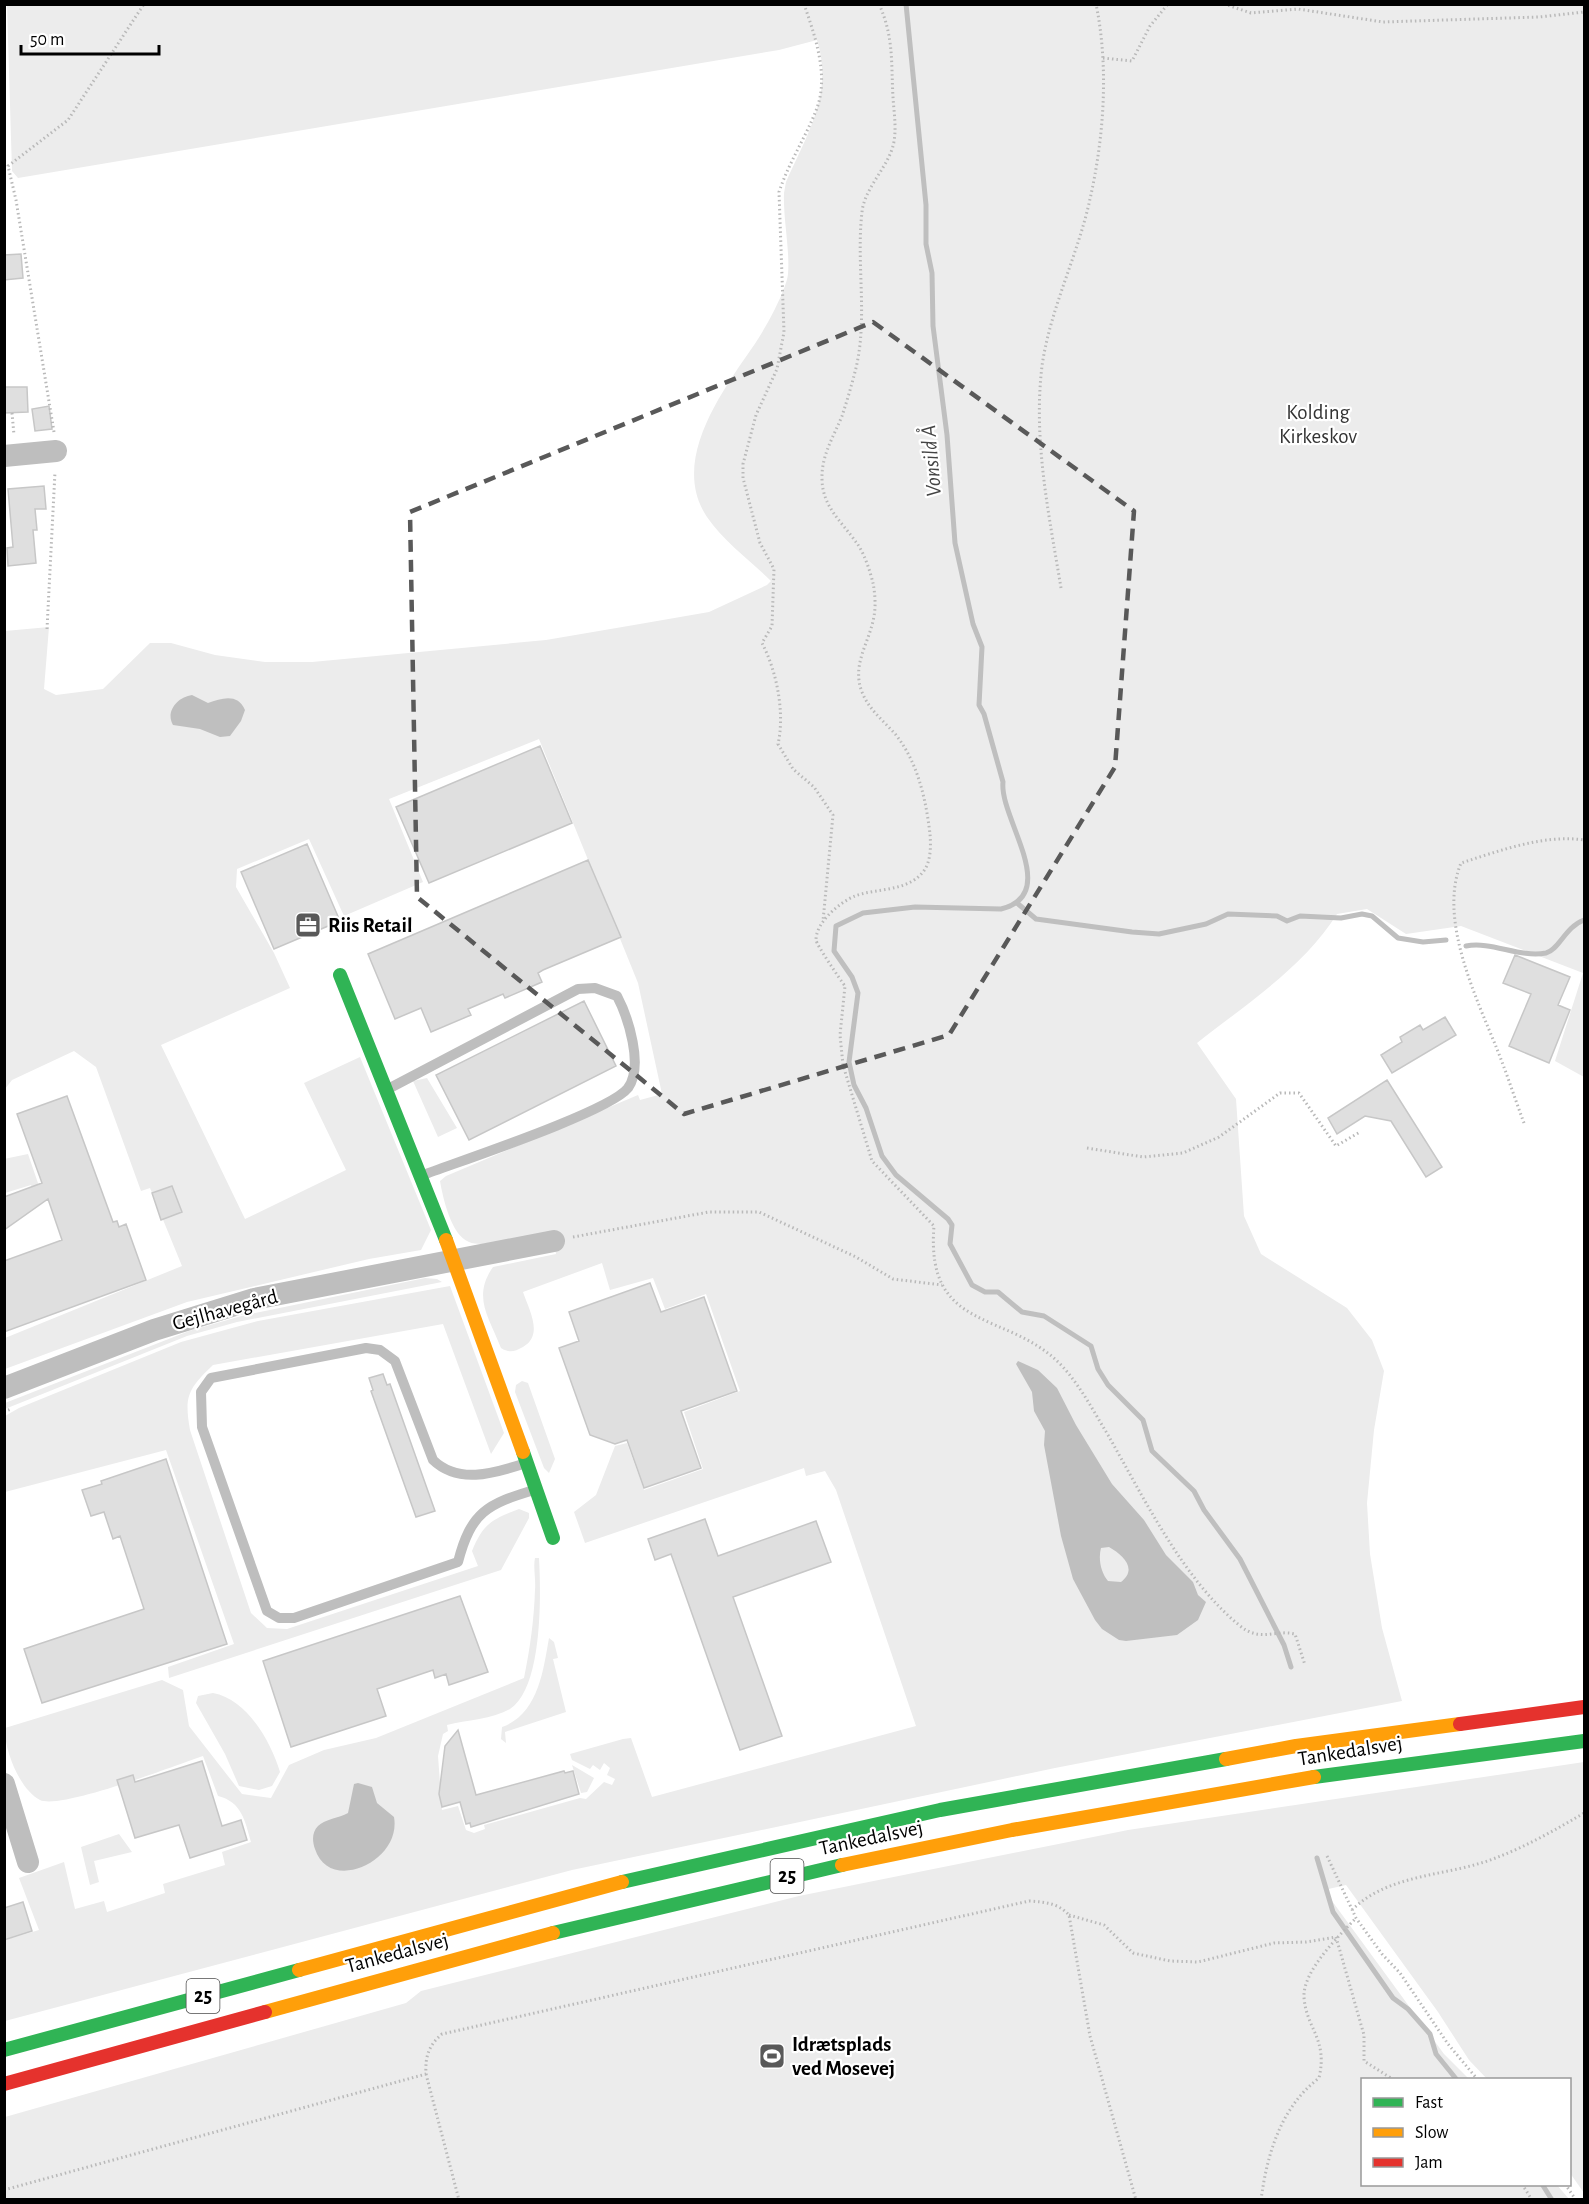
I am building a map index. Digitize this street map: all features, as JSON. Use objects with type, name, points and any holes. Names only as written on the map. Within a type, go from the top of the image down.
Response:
[{"type":"main road","points":[[340,975],[454,1260],[553,1538]]},
{"type":"main road","name":"Tankedalsvej","points":[[4,2050],[575,1894],[685,1866],[940,1810],[1296,1746],[1584,1707]]},
{"type":"main road","name":"Tankedalsvej","points":[[4,2084],[533,1938],[788,1876],[1011,1830],[1336,1773],[1584,1741]]},
{"type":"street","points":[[4,456],[56,451]]},
{"type":"street","name":"Gejlhavegård","points":[[10,1398],[154,1330],[254,1299],[554,1241]]},
{"type":"street","points":[[4,1784],[28,1862]]},
{"type":"lane","points":[[385,1090],[578,989],[595,988],[617,996],[627,1015],[634,1045],[632,1079],[627,1089],[593,1110],[420,1176]]},
{"type":"lane","points":[[526,1463],[496,1473],[458,1476],[444,1471],[433,1460],[395,1361],[380,1350],[366,1347],[211,1378],[201,1392],[202,1427],[267,1611],[279,1618],[294,1618],[458,1562],[473,1521],[502,1500],[536,1490]]},
{"type":"path","points":[[47,629],[56,451],[20,223],[8,166],[68,120],[144,4]]},
{"type":"path","points":[[804,4],[819,55],[822,84],[817,107],[786,171],[779,192],[784,332],[777,369],[746,445],[742,478],[760,543],[774,569],[772,626],[762,643],[773,664],[782,727],[778,744],[793,769],[814,787],[833,815],[823,921],[816,939],[819,949],[829,959],[845,987],[840,1035],[843,1065],[862,1132],[872,1161],[934,1226],[934,1264],[942,1285],[955,1304],[988,1323],[1035,1344],[1063,1366],[1089,1403],[1175,1550],[1222,1609],[1241,1627],[1265,1637],[1289,1632],[1295,1634],[1305,1665]]},
{"type":"path","points":[[823,921],[855,896],[904,885],[923,872],[930,853],[930,832],[919,777],[911,755],[867,703],[860,688],[860,660],[874,616],[873,582],[858,544],[836,519],[825,500],[822,478],[825,452],[842,416],[856,367],[863,316],[861,254],[864,200],[884,167],[895,140],[894,60],[886,21],[879,4]]},
{"type":"path","points":[[1061,588],[1040,451],[1042,366],[1063,285],[1090,200],[1102,126],[1102,58],[1096,4]]},
{"type":"path","points":[[1102,58],[1132,61],[1150,26],[1168,4]]},
{"type":"path","points":[[1224,4],[1251,13],[1298,9],[1383,22],[1539,17],[1584,12]]},
{"type":"path","points":[[1524,1123],[1464,970],[1453,895],[1455,878],[1461,863],[1493,853],[1551,840],[1584,839]]},
{"type":"path","points":[[1087,1148],[1143,1157],[1183,1153],[1219,1137],[1280,1093],[1299,1092],[1336,1146],[1360,1132]]},
{"type":"path","points":[[554,1241],[709,1212],[759,1212],[856,1257],[893,1279],[942,1285]]},
{"type":"path","points":[[4,1412],[10,1398]]},
{"type":"path","points":[[1352,1910],[1367,1895],[1384,1888],[1498,1858],[1584,1813]]},
{"type":"path","points":[[1327,1856],[1355,1919],[1400,1973],[1448,2044],[1477,2078]]},
{"type":"path","points":[[459,2199],[426,2073],[425,2059],[431,2043],[442,2034],[1029,1901],[1046,1902],[1063,1909],[1069,1915],[1104,1925],[1133,1953],[1170,1961],[1198,1962],[1274,1943],[1306,1942],[1336,1937]]},
{"type":"path","points":[[1069,1915],[1090,2036],[1136,2199]]},
{"type":"path","points":[[1261,2199],[1264,2174],[1286,2112],[1302,2091],[1319,2078],[1322,2066],[1320,2041],[1304,1997],[1308,1980],[1336,1937],[1355,1919]]},
{"type":"path","points":[[1336,1937],[1364,2035],[1364,2061],[1392,2078]]},
{"type":"path","points":[[4,2190],[426,2073]]},
{"type":"path","points":[[1523,2186],[1532,2199]]},
{"type":"path","points":[[1566,2186],[1576,2199]]},
{"type":"highlighted area","points":[[873,322],[1134,511],[1115,767],[949,1035],[684,1114],[417,897],[410,512]]},
{"type":"green space","name":"Kolding Kirkeskov","points":[[7,5],[1584,5],[1584,1077],[1555,1061],[1583,973],[1461,926],[1406,934],[1367,909],[1337,914],[1308,951],[1291,968],[1197,1043],[1236,1099],[1244,1216],[1261,1254],[1347,1308],[1372,1340],[1384,1371],[1374,1430],[1367,1503],[1370,1554],[1382,1628],[1402,1701],[1055,1768],[572,1870],[5,2021],[5,1940],[39,1930],[19,1878],[64,1862],[75,1909],[104,1901],[107,1912],[165,1893],[163,1884],[225,1865],[222,1852],[251,1842],[241,1813],[232,1803],[218,1796],[203,1756],[94,1793],[71,1799],[40,1800],[32,1795],[14,1768],[7,1747],[5,1728],[162,1680],[183,1690],[189,1726],[242,1794],[271,1798],[289,1765],[324,1750],[376,1738],[524,1678],[534,1612],[535,1558],[539,1558],[540,1574],[538,1639],[529,1681],[521,1698],[510,1709],[503,1712],[447,1725],[448,1731],[443,1734],[438,1756],[442,1810],[458,1806],[466,1830],[474,1833],[485,1829],[484,1825],[580,1798],[586,1799],[604,1782],[612,1785],[615,1779],[607,1775],[610,1768],[604,1763],[600,1770],[593,1765],[590,1769],[572,1760],[570,1754],[623,1739],[631,1738],[652,1797],[916,1726],[836,1490],[825,1471],[806,1476],[804,1468],[585,1543],[574,1512],[596,1495],[615,1446],[627,1443],[644,1490],[703,1469],[684,1412],[740,1391],[706,1294],[665,1309],[653,1278],[610,1290],[602,1263],[523,1292],[533,1322],[533,1336],[523,1347],[507,1351],[501,1348],[485,1307],[483,1298],[487,1278],[493,1267],[556,1254],[552,1232],[498,1243],[477,1244],[469,1242],[457,1232],[449,1215],[440,1181],[446,1176],[638,1095],[640,1100],[662,1094],[638,983],[539,739],[389,799],[423,882],[344,916],[309,839],[237,869],[236,887],[274,953],[290,988],[161,1045],[245,1219],[346,1170],[304,1083],[360,1057],[431,1230],[421,1250],[369,1259],[187,1302],[5,1369],[5,1338],[182,1266],[150,1188],[141,1191],[96,1067],[74,1051],[12,1080],[5,1089],[5,631],[49,627],[44,689],[56,695],[103,689],[150,643],[171,643],[215,655],[265,662],[312,662],[546,640],[709,612],[767,585],[771,581],[729,543],[707,517],[697,496],[694,474],[697,451],[714,407],[768,323],[786,282],[788,264],[784,193],[786,182],[810,130],[820,96],[822,78],[817,40],[779,50],[18,178],[12,171]]},
{"type":"green space","points":[[427,1078],[457,1128],[438,1137],[413,1081]]},
{"type":"green space","points":[[28,1154],[40,1189],[33,1192],[31,1185],[5,1193],[4,1159]]},
{"type":"green space","points":[[425,1278],[442,1282],[237,1322],[187,1336],[5,1409],[5,1403],[189,1331],[245,1315]]},
{"type":"green space","points":[[450,1286],[504,1433],[491,1454],[443,1324],[213,1365],[198,1380],[190,1394],[188,1409],[190,1430],[251,1613],[267,1628],[287,1629],[478,1566],[472,1551],[480,1534],[495,1520],[519,1509],[529,1513],[529,1518],[501,1570],[169,1678],[168,1667],[234,1644],[166,1450],[5,1492],[5,1416],[19,1408],[181,1342],[258,1321]]},
{"type":"green space","points":[[522,1381],[528,1383],[555,1459],[549,1473],[544,1468],[515,1392],[516,1385]]},
{"type":"green space","points":[[549,1638],[554,1642],[558,1658],[553,1659],[566,1712],[505,1732],[506,1743],[501,1739],[502,1727],[514,1721],[531,1702],[541,1678]]},
{"type":"green space","points":[[213,1693],[237,1704],[264,1735],[280,1772],[272,1786],[259,1790],[239,1786],[225,1754],[196,1703],[198,1696]]},
{"type":"green space","points":[[1584,1762],[1584,2193],[1571,2174],[1571,2078],[1486,2078],[1469,2060],[1438,2012],[1346,1885],[1324,1890],[1444,2054],[1468,2078],[1361,2078],[1361,2186],[1558,2186],[1569,2199],[5,2199],[5,2117],[406,2003],[421,1991],[799,1896],[1128,1830]]},
{"type":"green space","points":[[572,1765],[594,1778],[587,1792],[581,1793]]},
{"type":"green space","points":[[119,1834],[132,1852],[94,1861],[99,1882],[90,1885],[81,1847]]},
{"type":"shaded area","points":[[192,695],[208,703],[229,698],[242,705],[245,710],[241,721],[230,736],[220,737],[200,729],[173,725],[171,715],[174,706],[182,699]]},
{"type":"shaded area","points":[[1018,1361],[1038,1370],[1057,1388],[1076,1425],[1112,1484],[1144,1520],[1166,1555],[1193,1582],[1198,1595],[1206,1602],[1198,1620],[1177,1635],[1119,1640],[1102,1629],[1095,1620],[1073,1579],[1061,1536],[1044,1445],[1045,1431],[1034,1411],[1032,1392],[1016,1364]],"holes":[[[1109,1547],[1123,1558],[1128,1567],[1126,1577],[1121,1582],[1108,1581],[1101,1566],[1101,1548]]]},
{"type":"shaded area","points":[[354,1784],[372,1787],[377,1803],[394,1817],[393,1833],[387,1847],[376,1859],[363,1867],[348,1871],[334,1869],[323,1862],[315,1849],[314,1834],[316,1828],[321,1824],[348,1813]]},
{"type":"building","points":[[21,254],[23,278],[4,280],[4,255]]},
{"type":"building","points":[[4,387],[27,387],[28,412],[4,413]]},
{"type":"building","points":[[49,406],[52,429],[35,431],[32,409]]},
{"type":"building","points":[[44,486],[46,509],[35,509],[37,530],[33,530],[36,563],[8,566],[7,548],[13,547],[8,489]]},
{"type":"building","points":[[540,746],[572,823],[429,883],[396,807]]},
{"type":"building","points":[[307,844],[340,921],[274,949],[241,872]]},
{"type":"building","points":[[588,860],[621,937],[543,970],[538,973],[542,982],[505,998],[503,994],[468,1009],[471,1015],[431,1032],[421,1008],[395,1019],[368,954]]},
{"type":"building","points":[[1515,955],[1570,977],[1558,1005],[1570,1010],[1549,1063],[1509,1046],[1531,994],[1503,983]]},
{"type":"building","points":[[584,1001],[616,1066],[469,1140],[436,1075]]},
{"type":"building","points":[[1445,1017],[1456,1035],[1392,1073],[1381,1055],[1402,1042],[1400,1037],[1420,1025],[1423,1030]]},
{"type":"building","points":[[1387,1080],[1442,1167],[1426,1177],[1391,1121],[1365,1116],[1337,1134],[1328,1118]]},
{"type":"building","points":[[67,1096],[113,1222],[117,1221],[119,1227],[126,1224],[146,1280],[4,1332],[4,1261],[62,1240],[48,1199],[4,1230],[4,1197],[42,1183],[17,1114]]},
{"type":"building","points":[[172,1186],[182,1212],[161,1220],[152,1193]]},
{"type":"building","points":[[650,1283],[661,1312],[704,1297],[737,1391],[681,1411],[701,1468],[644,1488],[627,1440],[615,1444],[590,1435],[559,1348],[579,1341],[569,1312]]},
{"type":"building","points":[[383,1374],[387,1385],[390,1384],[435,1511],[416,1517],[371,1391],[373,1390],[369,1378]]},
{"type":"building","points":[[166,1459],[227,1644],[42,1703],[24,1649],[144,1609],[120,1536],[113,1539],[104,1512],[91,1516],[82,1490],[102,1484],[101,1481]]},
{"type":"building","points":[[705,1519],[718,1556],[816,1521],[831,1562],[733,1597],[782,1736],[740,1750],[671,1554],[655,1560],[648,1539]]},
{"type":"building","points":[[460,1596],[488,1672],[449,1685],[446,1674],[435,1678],[433,1670],[377,1689],[386,1716],[291,1747],[263,1661]]},
{"type":"building","points":[[458,1730],[476,1795],[564,1771],[565,1773],[573,1771],[579,1794],[471,1827],[470,1823],[466,1824],[460,1802],[442,1807],[439,1794],[445,1746]]},
{"type":"building","points":[[202,1761],[222,1826],[241,1820],[247,1840],[190,1858],[179,1825],[135,1838],[117,1780],[133,1775],[135,1782]]},
{"type":"building","points":[[23,1902],[32,1931],[4,1940],[4,1908]]},
{"type":"waterway","name":"Vonsild Å","points":[[906,4],[926,205],[926,244],[932,273],[933,326],[947,435],[955,543],[973,624],[982,647],[979,705],[984,714],[1003,782],[1004,797],[1027,872],[1026,888],[1018,901],[1001,909],[915,907],[863,913],[836,926],[834,951],[852,977],[858,993],[849,1062],[854,1085],[866,1108],[882,1156],[896,1175],[948,1219],[952,1225],[950,1244],[972,1285],[985,1292],[998,1292],[1022,1312],[1044,1316],[1091,1346],[1098,1369],[1108,1385],[1143,1420],[1152,1451],[1194,1491],[1204,1510],[1240,1559],[1284,1645],[1291,1667]]},
{"type":"waterway","points":[[1017,903],[1036,919],[1132,932],[1159,934],[1206,924],[1228,914],[1277,916],[1287,921],[1300,916],[1341,918],[1362,914],[1372,916],[1398,938],[1423,942],[1446,940]]},
{"type":"waterway","points":[[1466,946],[1476,945],[1526,953],[1546,953],[1555,948],[1577,923],[1584,920]]},
{"type":"waterway","points":[[1317,1858],[1333,1912],[1393,1998],[1408,2009],[1430,2034],[1436,2054],[1455,2078]]},
{"type":"waterway","points":[[1543,2186],[1552,2200]]},
{"type":"traffic: fast","points":[[340,975],[446,1240]]},
{"type":"traffic: fast","points":[[523,1452],[553,1538]]},
{"type":"traffic: fast","points":[[1314,1777],[1584,1741]]},
{"type":"traffic: fast","points":[[622,1882],[940,1810],[1226,1759]]},
{"type":"traffic: fast","points":[[553,1933],[842,1865]]},
{"type":"traffic: fast","points":[[4,2050],[299,1970]]},
{"type":"traffic: slow","points":[[446,1240],[523,1452]]},
{"type":"traffic: slow","points":[[1226,1759],[1296,1746],[1460,1724]]},
{"type":"traffic: slow","points":[[842,1865],[1012,1830],[1314,1777]]},
{"type":"traffic: slow","points":[[299,1970],[622,1882]]},
{"type":"traffic: slow","points":[[265,2012],[553,1933]]},
{"type":"traffic: jam","points":[[1460,1724],[1584,1707]]},
{"type":"traffic: jam","points":[[4,2084],[265,2012]]},
{"type":"place","name":"Riis Retail","points":[[308,925]]},
{"type":"place","name":"Idrætsplads ved Mosevej","points":[[772,2056]]}]
